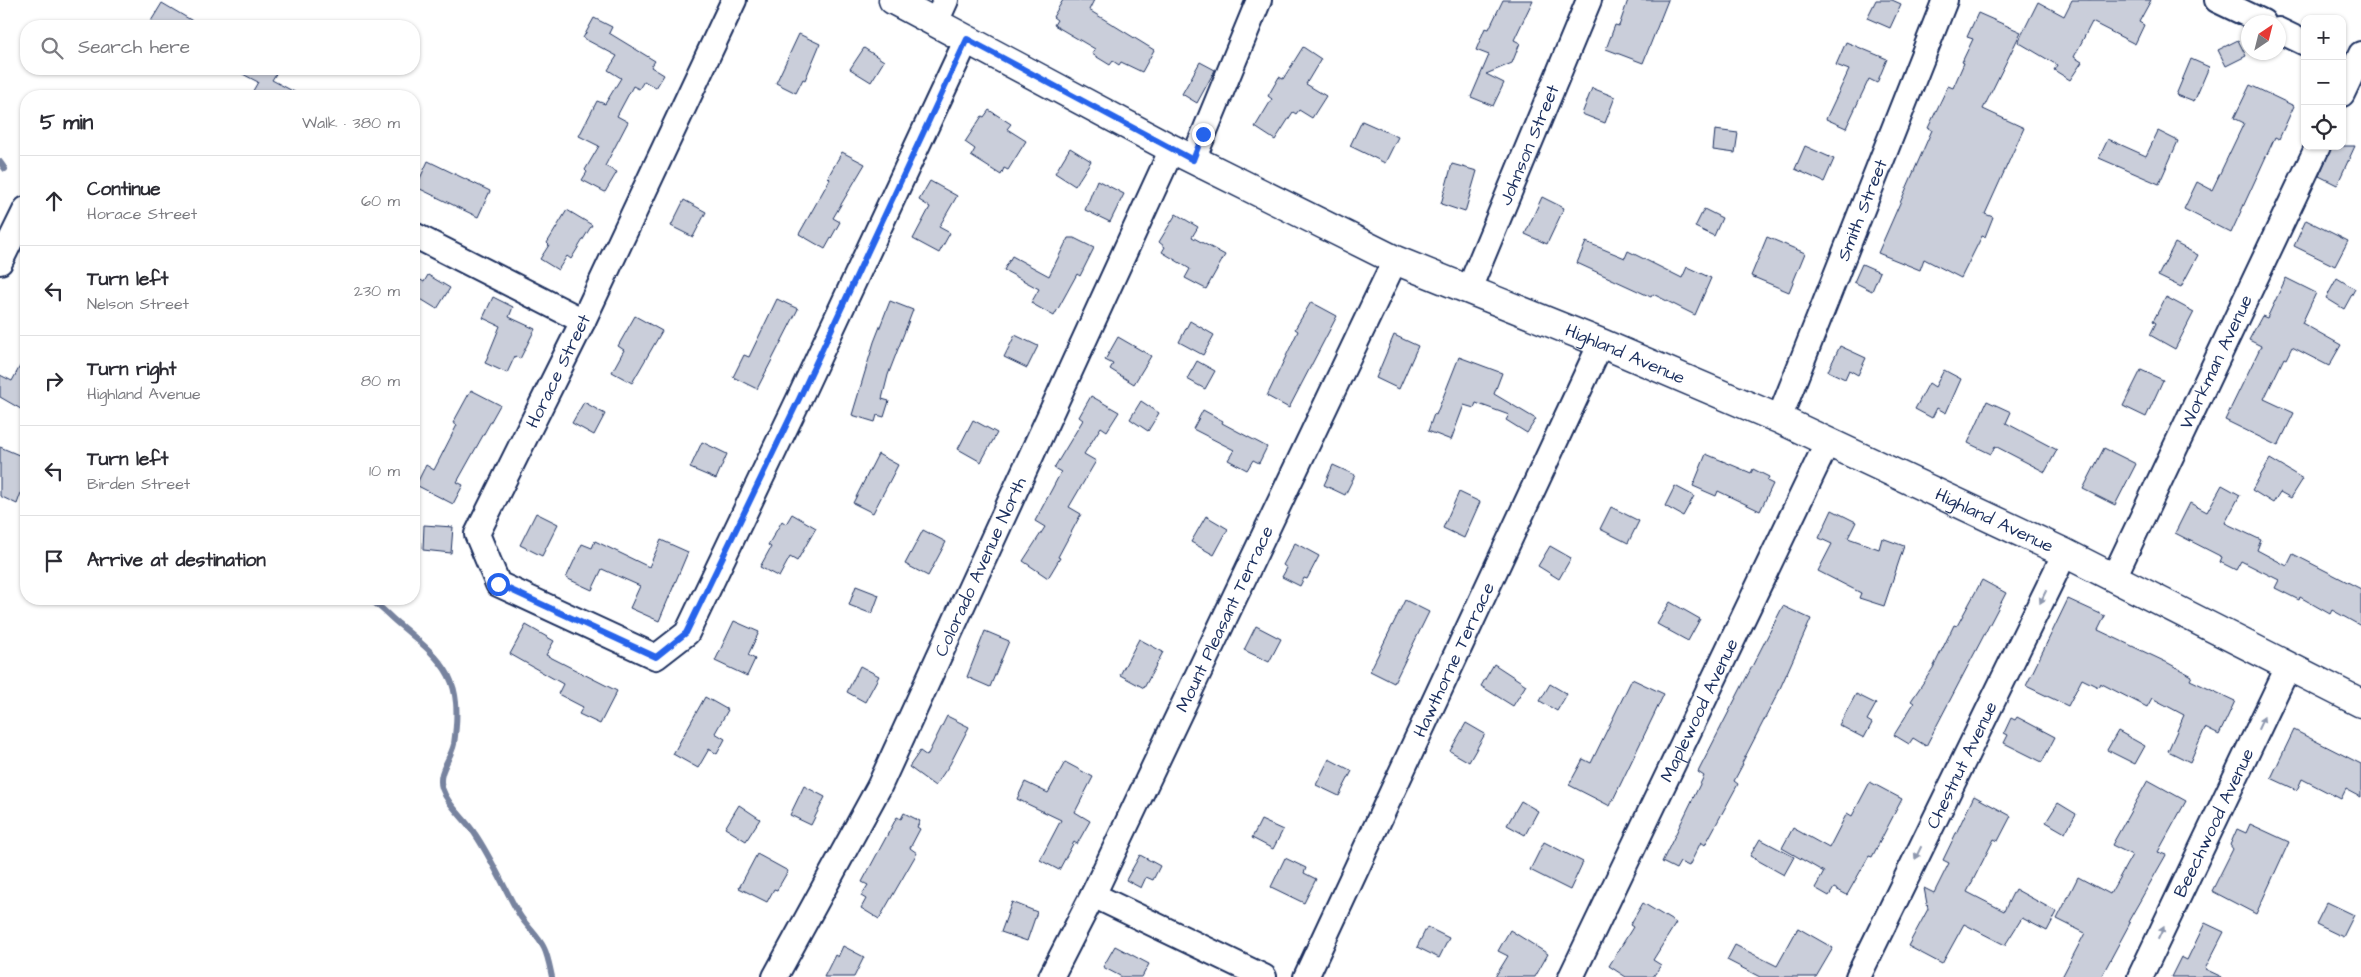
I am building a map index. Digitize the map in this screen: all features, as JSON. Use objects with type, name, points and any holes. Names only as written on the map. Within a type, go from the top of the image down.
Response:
[{"type":"street","name":"Horace Street","points":[[734,0],[583,321],[477,534],[498,584],[656,657],[686,633],[799,399],[967,39]]},
{"type":"street","name":"Highland Avenue","points":[[893,0],[941,11],[967,39],[1183,155],[1395,260],[1601,343],[1779,420],[2065,553],[2361,703]]},
{"type":"street","name":"Colorado Avenue North","points":[[775,977],[878,787],[1259,0]]},
{"type":"street","name":"Johnson Street","points":[[1469,289],[1589,0]]},
{"type":"street","name":"Smith Street","points":[[1779,420],[1945,0]]},
{"type":"street","points":[[2217,0],[2248,15]]},
{"type":"street","points":[[2286,34],[2301,41]]},
{"type":"street","points":[[2346,82],[2353,61]]},
{"type":"street","name":"Workman Avenue","points":[[2114,577],[2316,150]]},
{"type":"street","points":[[0,262],[20,220]]},
{"type":"street","points":[[420,238],[583,321]]},
{"type":"street","name":"Mount Pleasant Terrace","points":[[1050,977],[1093,894],[1395,260]]},
{"type":"street","name":"Hawthorne Terrace","points":[[1306,977],[1601,343]]},
{"type":"street","name":"Maplewood Avenue","points":[[1572,977],[1827,443]]},
{"type":"street","name":"Chestnut Avenue","points":[[1858,977],[2065,553]]},
{"type":"street","name":"Beechwood Avenue","points":[[2140,977],[2288,667]]},
{"type":"street","points":[[1093,894],[1264,977]]},
{"type":"building","points":[[1063,0],[1094,0],[1089,10],[1154,50],[1142,72],[1121,62],[1119,65],[1113,61],[1110,65],[1092,54],[1095,49],[1054,25],[1057,20],[1053,17]]},
{"type":"building","points":[[1503,0],[1533,0],[1514,40],[1520,43],[1512,63],[1486,74],[1504,83],[1493,106],[1471,97],[1489,55],[1476,50],[1485,28],[1489,29]]},
{"type":"building","points":[[1628,0],[1668,0],[1643,63],[1606,49],[1615,25],[1619,26]]},
{"type":"building","points":[[1876,0],[1892,0],[1901,4],[1890,28],[1867,18]]},
{"type":"building","points":[[2072,0],[2151,0],[2139,22],[2144,25],[2135,44],[2092,22],[2074,57],[2082,62],[2070,80],[2054,70],[2057,65],[2018,42],[2038,2],[2064,16]]},
{"type":"building","points":[[162,3],[191,20],[152,20]]},
{"type":"building","points":[[1978,13],[2021,32],[1983,109],[2024,128],[1985,214],[1993,217],[1985,237],[1982,236],[1961,278],[1924,259],[1920,270],[1878,253],[1932,130],[1928,128],[1948,86],[1953,88],[1964,63],[1962,62],[1973,39],[1967,37]]},
{"type":"building","points":[[594,18],[612,27],[609,33],[655,61],[651,67],[664,75],[656,88],[644,81],[639,89],[633,86],[617,116],[628,122],[605,166],[617,172],[605,192],[582,180],[587,172],[585,170],[599,146],[579,136],[597,101],[605,104],[621,78],[608,70],[617,56],[583,38]]},
{"type":"building","points":[[799,34],[820,44],[805,80],[803,79],[796,93],[776,83]]},
{"type":"building","points":[[2238,40],[2241,46],[2241,58],[2226,66],[2218,50]]},
{"type":"building","points":[[1846,42],[1887,59],[1877,83],[1869,79],[1846,128],[1826,119],[1849,70],[1836,65]]},
{"type":"building","points":[[1303,47],[1321,59],[1306,84],[1326,96],[1312,118],[1299,110],[1296,114],[1293,112],[1275,140],[1255,127],[1272,99],[1268,96],[1279,77],[1283,79]]},
{"type":"building","points":[[864,48],[884,61],[871,82],[850,69]]},
{"type":"building","points":[[2191,59],[2209,67],[2194,102],[2176,95]]},
{"type":"building","points":[[1200,62],[1215,70],[1197,103],[1182,94]]},
{"type":"building","points":[[245,75],[275,75],[272,80],[291,90],[253,90],[258,82]]},
{"type":"building","points":[[2250,85],[2294,106],[2279,139],[2275,137],[2231,233],[2184,209],[2197,182],[2212,190],[2244,123],[2234,118]]},
{"type":"building","points":[[1592,88],[1615,97],[1605,123],[1582,114]]},
{"type":"building","points":[[989,110],[1011,124],[1007,129],[1026,141],[1008,170],[1004,168],[1001,175],[971,156],[975,149],[965,142],[982,116],[984,117]]},
{"type":"building","points":[[1362,121],[1398,137],[1385,163],[1350,146]]},
{"type":"building","points":[[1715,130],[1738,133],[1735,153],[1713,150]]},
{"type":"building","points":[[2158,131],[2178,141],[2159,184],[2099,158],[2108,139],[2146,156]]},
{"type":"building","points":[[1805,146],[1834,159],[1824,182],[1795,169]]},
{"type":"building","points":[[2346,146],[2355,146],[2337,185],[2319,176],[2330,150],[2346,150]]},
{"type":"building","points":[[1070,148],[1091,161],[1075,186],[1055,173]]},
{"type":"building","points":[[842,152],[865,164],[833,218],[840,222],[825,249],[799,234],[830,179],[828,177]]},
{"type":"building","points":[[428,161],[490,191],[478,217],[420,189],[420,178]]},
{"type":"building","points":[[1452,164],[1477,171],[1465,212],[1441,204]]},
{"type":"building","points":[[1097,180],[1124,194],[1110,222],[1085,210]]},
{"type":"building","points":[[930,181],[957,196],[939,227],[950,233],[939,253],[913,239],[930,207],[919,200]]},
{"type":"building","points":[[1542,197],[1564,208],[1547,244],[1525,234]]},
{"type":"building","points":[[684,200],[706,212],[693,237],[671,226]]},
{"type":"building","points":[[1704,209],[1722,218],[1714,236],[1695,227]]},
{"type":"building","points":[[567,210],[592,225],[571,259],[567,256],[558,270],[540,259],[549,245],[547,243]]},
{"type":"building","points":[[1176,214],[1198,227],[1192,237],[1225,255],[1206,289],[1185,278],[1190,269],[1162,252],[1165,247],[1159,242]]},
{"type":"building","points":[[2306,220],[2348,241],[2335,266],[2294,246]]},
{"type":"building","points":[[1767,237],[1805,253],[1789,292],[1751,276]]},
{"type":"building","points":[[1068,238],[1074,238],[1094,248],[1080,276],[1077,274],[1054,316],[1031,303],[1039,289],[1004,270],[1012,256],[1049,276]]},
{"type":"building","points":[[1586,242],[1625,258],[1628,251],[1682,278],[1687,267],[1711,278],[1695,315],[1653,294],[1651,297],[1577,263]]},
{"type":"building","points":[[2175,243],[2198,255],[2181,287],[2158,276]]},
{"type":"building","points":[[1862,264],[1880,272],[1872,291],[1854,282]]},
{"type":"building","points":[[428,275],[450,288],[437,309],[420,299],[420,280],[424,282]]},
{"type":"building","points":[[2286,278],[2316,293],[2302,323],[2341,345],[2329,366],[2292,347],[2286,359],[2284,358],[2264,399],[2294,413],[2278,446],[2225,420],[2261,346],[2249,340],[2262,316],[2267,318]]},
{"type":"building","points":[[2337,278],[2355,289],[2344,309],[2326,298]]},
{"type":"building","points":[[493,297],[513,307],[509,317],[535,329],[520,359],[515,356],[507,373],[485,363],[500,326],[483,318]]},
{"type":"building","points":[[2166,297],[2194,312],[2175,349],[2150,335],[2156,323],[2153,321]]},
{"type":"building","points":[[777,299],[798,309],[757,389],[733,377],[744,355],[749,357]]},
{"type":"building","points":[[890,301],[913,310],[888,375],[882,399],[889,401],[884,417],[877,415],[875,422],[852,415],[874,342]]},
{"type":"building","points":[[1311,302],[1337,316],[1289,408],[1267,396],[1298,331],[1295,329]]},
{"type":"building","points":[[635,316],[662,331],[632,383],[612,372],[624,350],[618,346]]},
{"type":"building","points":[[1190,321],[1214,335],[1203,355],[1179,342]]},
{"type":"building","points":[[1015,335],[1038,346],[1027,368],[1004,357]]},
{"type":"building","points":[[1394,335],[1418,346],[1399,389],[1376,378]]},
{"type":"building","points":[[1118,337],[1151,356],[1134,384],[1110,369],[1113,364],[1105,360]]},
{"type":"building","points":[[1840,346],[1866,358],[1858,375],[1849,370],[1845,379],[1828,371]]},
{"type":"building","points":[[1459,357],[1502,373],[1494,394],[1536,419],[1527,433],[1506,420],[1509,415],[1476,403],[1474,408],[1464,405],[1451,440],[1428,431]]},
{"type":"building","points":[[1197,361],[1215,371],[1205,389],[1187,379]]},
{"type":"building","points":[[20,366],[20,409],[0,397],[0,375],[12,381]]},
{"type":"building","points":[[1944,370],[1961,379],[1946,413],[1937,408],[1932,418],[1915,409],[1929,383],[1935,387]]},
{"type":"building","points":[[2141,370],[2163,380],[2146,417],[2123,406]]},
{"type":"building","points":[[471,390],[500,405],[457,482],[463,485],[453,504],[420,487],[420,477],[426,465],[434,470],[457,425],[453,423]]},
{"type":"building","points":[[1091,396],[1119,412],[1107,431],[1101,427],[1084,454],[1096,461],[1069,507],[1081,514],[1048,578],[1023,561],[1045,527],[1035,521],[1061,472],[1054,468],[1083,420],[1079,417]]},
{"type":"building","points":[[1141,401],[1159,413],[1148,431],[1130,419]]},
{"type":"building","points":[[1987,401],[2011,412],[2006,423],[2057,450],[2045,472],[1995,446],[1991,454],[1968,443]]},
{"type":"building","points":[[584,402],[605,414],[594,435],[572,423]]},
{"type":"building","points":[[1203,410],[1223,421],[1222,423],[1267,447],[1259,463],[1253,460],[1247,470],[1228,460],[1234,450],[1193,429]]},
{"type":"building","points":[[973,420],[997,433],[981,462],[958,449]]},
{"type":"building","points":[[702,442],[727,454],[716,479],[690,468]]},
{"type":"building","points":[[0,447],[20,455],[20,496],[17,504],[0,496]]},
{"type":"building","points":[[2104,448],[2136,464],[2115,505],[2083,489]]},
{"type":"building","points":[[878,454],[898,465],[873,513],[853,503]]},
{"type":"building","points":[[1706,454],[1751,473],[1753,469],[1769,477],[1767,481],[1773,484],[1760,511],[1718,491],[1716,496],[1693,486]]},
{"type":"building","points":[[2270,459],[2303,479],[2291,498],[2280,492],[2273,503],[2252,490]]},
{"type":"building","points":[[1333,465],[1355,475],[1345,495],[1324,485]]},
{"type":"building","points":[[2222,485],[2240,495],[2225,523],[2261,540],[2257,550],[2287,566],[2293,554],[2361,589],[2361,626],[2332,610],[2330,614],[2300,597],[2299,600],[2275,588],[2279,580],[2241,561],[2236,570],[2220,562],[2222,557],[2175,533],[2190,503],[2207,512]]},
{"type":"building","points":[[1675,486],[1694,496],[1683,516],[1665,506]]},
{"type":"building","points":[[1459,492],[1480,502],[1464,538],[1443,528]]},
{"type":"building","points":[[1611,507],[1639,521],[1628,543],[1600,529]]},
{"type":"building","points":[[1832,510],[1856,522],[1848,538],[1879,549],[1882,538],[1904,546],[1884,606],[1859,598],[1861,593],[1818,571],[1832,544],[1819,538]]},
{"type":"building","points":[[536,513],[558,524],[542,556],[520,545]]},
{"type":"building","points":[[792,514],[816,528],[797,561],[790,557],[779,577],[760,567],[771,547],[768,545],[782,521],[786,524]]},
{"type":"building","points":[[1206,516],[1228,529],[1214,555],[1191,542]]},
{"type":"building","points":[[424,525],[453,527],[451,553],[423,550]]},
{"type":"building","points":[[923,530],[946,542],[928,576],[905,564]]},
{"type":"building","points":[[661,540],[688,552],[659,621],[630,608],[640,586],[602,569],[592,590],[566,578],[582,544],[592,548],[595,541],[649,567]]},
{"type":"building","points":[[1295,543],[1319,556],[1307,579],[1304,578],[1300,586],[1282,577],[1287,568],[1283,565]]},
{"type":"building","points":[[1550,546],[1571,558],[1559,579],[1538,566]]},
{"type":"building","points":[[1982,580],[2006,593],[1926,746],[1913,738],[1909,744],[1894,735],[1914,703],[1911,701],[1933,668],[1954,625],[1957,626]]},
{"type":"building","points":[[856,586],[879,595],[872,614],[849,605]]},
{"type":"building","points":[[2068,599],[2105,616],[2098,630],[2168,663],[2192,676],[2190,680],[2235,701],[2219,735],[2205,728],[2190,762],[2168,751],[2184,715],[2152,698],[2147,707],[2100,683],[2098,687],[2082,679],[2068,706],[2026,686]]},
{"type":"building","points":[[1405,600],[1429,612],[1394,683],[1370,671]]},
{"type":"building","points":[[1670,602],[1700,619],[1688,641],[1657,624]]},
{"type":"building","points":[[1783,606],[1811,619],[1778,693],[1734,781],[1738,784],[1705,845],[1701,842],[1689,866],[1680,862],[1676,869],[1662,862],[1704,776],[1698,772]]},
{"type":"building","points":[[734,621],[759,632],[748,655],[755,659],[747,676],[715,661]]},
{"type":"building","points":[[526,625],[554,641],[546,655],[617,691],[600,724],[579,714],[583,707],[558,694],[563,684],[510,654]]},
{"type":"building","points":[[1256,626],[1281,639],[1269,662],[1244,650]]},
{"type":"building","points":[[985,631],[1009,641],[990,687],[967,677]]},
{"type":"building","points":[[1139,639],[1163,652],[1144,688],[1120,675]]},
{"type":"building","points":[[1494,664],[1526,685],[1513,706],[1481,686]]},
{"type":"building","points":[[860,666],[879,676],[865,702],[847,692]]},
{"type":"building","points":[[1632,679],[1664,694],[1610,806],[1569,785],[1583,759],[1591,763]]},
{"type":"building","points":[[1550,684],[1567,694],[1557,711],[1540,701]]},
{"type":"building","points":[[1856,694],[1876,704],[1867,720],[1872,723],[1864,738],[1839,725]]},
{"type":"building","points":[[705,697],[728,710],[715,733],[725,739],[717,754],[709,749],[698,768],[673,754]]},
{"type":"building","points":[[947,716],[969,727],[950,764],[935,786],[909,767],[920,751],[927,756]]},
{"type":"building","points":[[2017,717],[2055,737],[2042,762],[2004,743],[2008,735],[2004,733],[2011,718],[2015,720]]},
{"type":"building","points":[[1466,723],[1485,734],[1469,762],[1450,751]]},
{"type":"building","points":[[2294,730],[2361,764],[2361,797],[2346,789],[2341,799],[2302,779],[2297,790],[2271,778]]},
{"type":"building","points":[[2118,731],[2145,746],[2135,764],[2107,750]]},
{"type":"building","points":[[1329,759],[1352,771],[1339,796],[1316,785]]},
{"type":"building","points":[[1065,762],[1093,777],[1075,812],[1090,821],[1077,844],[1074,842],[1059,870],[1040,860],[1061,820],[1017,799],[1025,782],[1048,793]]},
{"type":"building","points":[[2148,780],[2186,801],[2158,852],[2166,855],[2128,922],[2130,923],[2101,977],[2062,977],[2085,933],[2057,919],[2078,877],[2110,894],[2132,855],[2112,845]]},
{"type":"building","points":[[1870,782],[1902,799],[1872,857],[1869,856],[1847,895],[1834,888],[1829,896],[1815,888],[1824,872],[1782,848],[1793,828],[1829,848],[1847,813],[1852,816]]},
{"type":"building","points":[[804,786],[825,797],[811,825],[790,815]]},
{"type":"building","points":[[1974,796],[2011,816],[1998,841],[1994,839],[1967,892],[2004,911],[2015,889],[2057,912],[2047,931],[2022,918],[2005,945],[1964,924],[1942,964],[1908,946],[1928,909],[1924,888],[1934,893],[1949,863],[1943,860]]},
{"type":"building","points":[[1521,801],[1538,811],[1525,835],[1507,825]]},
{"type":"building","points":[[2058,803],[2076,814],[2065,833],[2046,822]]},
{"type":"building","points":[[739,805],[760,819],[746,841],[725,828]]},
{"type":"building","points":[[904,813],[920,821],[917,827],[920,829],[910,848],[917,853],[879,919],[861,908],[866,899],[861,896],[868,885],[862,882],[897,817],[901,819]]},
{"type":"building","points":[[1261,820],[1283,830],[1273,849],[1252,838]]},
{"type":"building","points":[[2250,824],[2289,842],[2256,914],[2212,891],[2233,849],[2230,845],[2237,829],[2246,833]]},
{"type":"building","points":[[1760,839],[1794,857],[1784,875],[1750,856]]},
{"type":"building","points":[[1544,842],[1583,862],[1570,890],[1530,870]]},
{"type":"building","points":[[757,854],[788,871],[777,890],[774,889],[767,902],[739,888]]},
{"type":"building","points":[[1140,855],[1160,866],[1153,880],[1146,877],[1141,888],[1126,880]]},
{"type":"building","points":[[1285,858],[1306,868],[1304,873],[1316,879],[1304,903],[1271,887]]},
{"type":"building","points":[[1012,902],[1037,912],[1027,941],[1001,932]]},
{"type":"building","points":[[2327,902],[2354,915],[2343,937],[2316,924]]},
{"type":"building","points":[[1643,903],[1676,923],[1653,960],[1661,965],[1653,977],[1626,977],[1609,966],[1633,927],[1630,925]]},
{"type":"building","points":[[2205,923],[2224,932],[2205,969],[2222,977],[2171,977],[2181,957],[2187,960]]},
{"type":"building","points":[[1427,927],[1449,938],[1439,958],[1417,947]]},
{"type":"building","points":[[1798,928],[1833,948],[1816,977],[1760,977],[1727,960],[1735,945],[1777,966]]},
{"type":"building","points":[[1510,930],[1548,954],[1535,977],[1495,977],[1508,956],[1498,951]]},
{"type":"building","points":[[843,946],[864,957],[854,977],[824,977],[835,955],[838,957]]},
{"type":"building","points":[[1115,946],[1149,964],[1142,977],[1122,977],[1103,967]]},
{"type":"waterway","points":[[0,162],[5,169]]},
{"type":"waterway","points":[[377,605],[430,651],[441,663],[448,675],[454,688],[456,722],[454,744],[441,776],[442,788],[448,801],[471,828],[481,844],[519,914],[541,943],[547,955],[552,977]]},
{"type":"route","points":[[498,584],[656,657],[686,633],[799,399],[967,39],[1193,160],[1203,134]]}]
